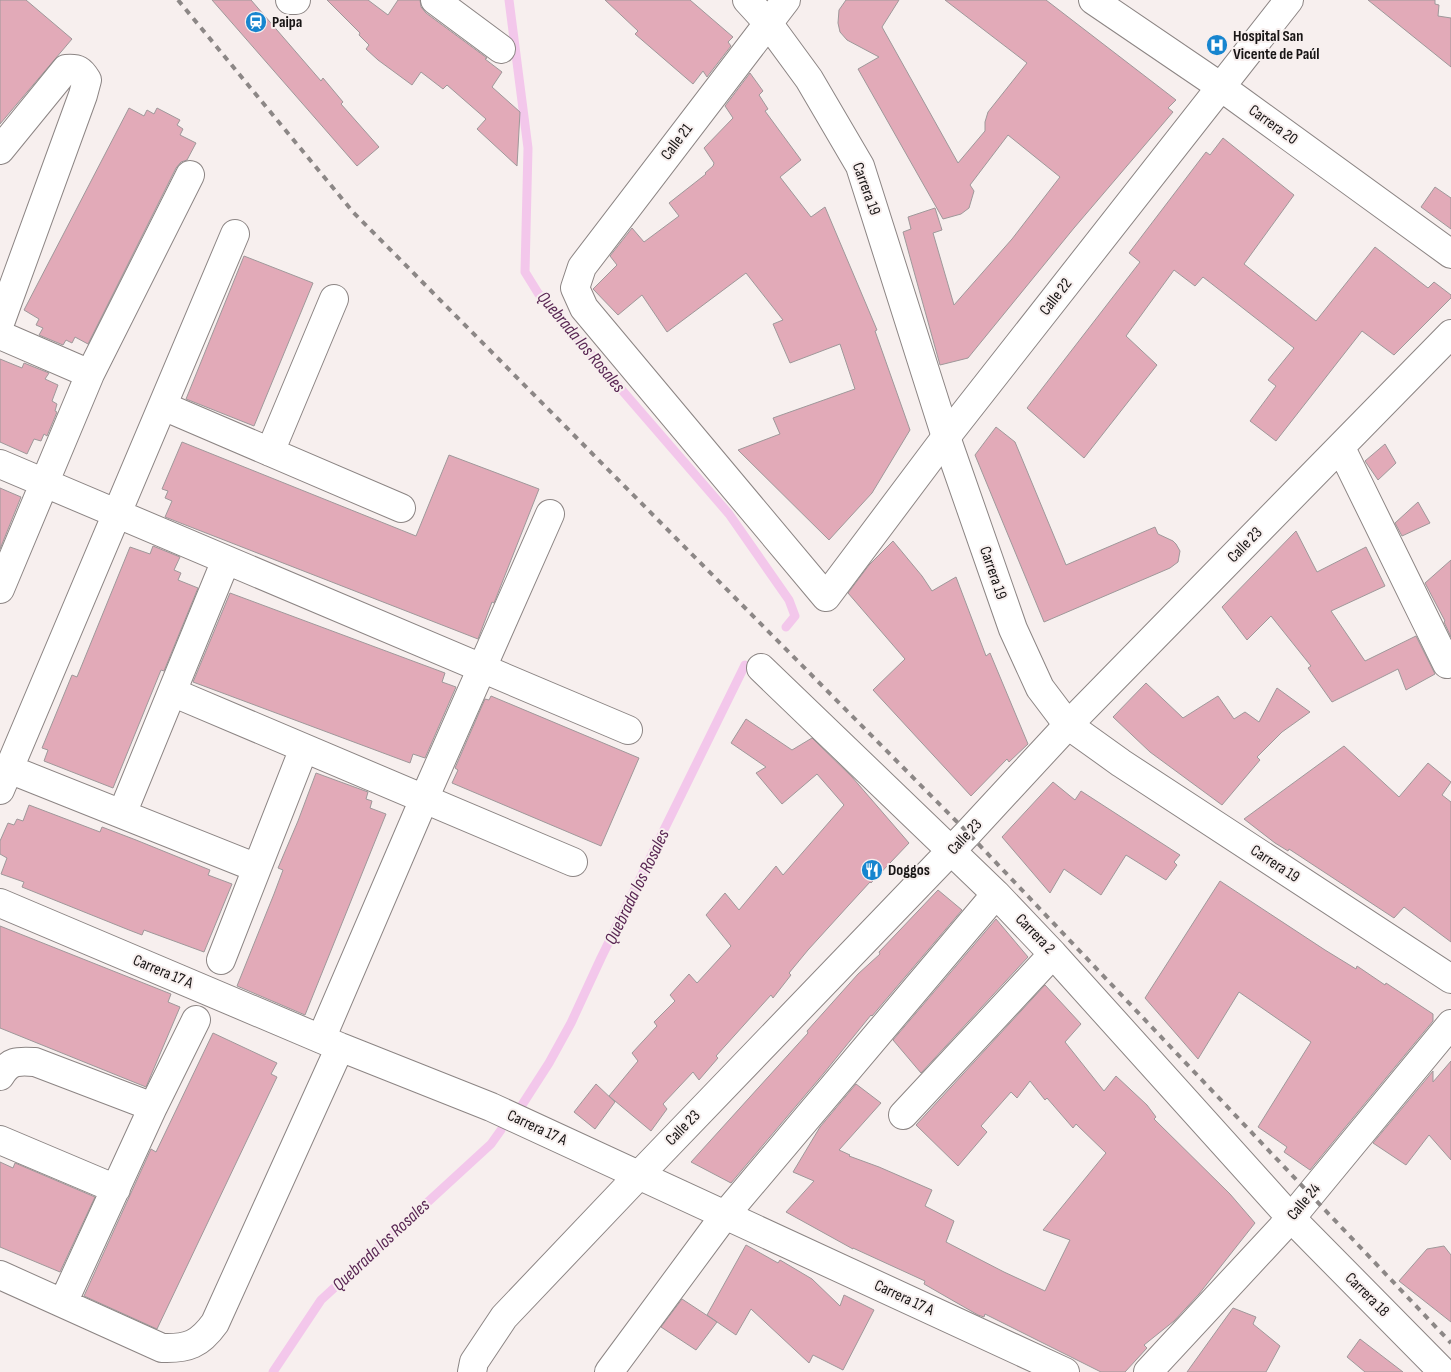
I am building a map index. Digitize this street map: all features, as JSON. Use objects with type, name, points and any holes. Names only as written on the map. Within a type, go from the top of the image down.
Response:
[{"type":"street","points":[[290,0],[296,0]]},
{"type":"street","points":[[435,0],[501,49]]},
{"type":"street","name":"Carrera 19","points":[[747,0],[768,23],[809,79],[860,166],[946,437],[1012,629],[1040,688],[1068,725],[1121,763],[1451,979]]},
{"type":"street","name":"Calle 21","points":[[786,0],[582,267],[575,288],[584,308],[826,597]]},
{"type":"street","name":"Carrera 20","points":[[1093,0],[1221,87],[1451,254]]},
{"type":"street","name":"Calle 22","points":[[826,597],[946,437],[1289,0]]},
{"type":"street","points":[[0,150],[66,69],[76,68],[82,72],[87,80],[83,94],[0,323]]},
{"type":"street","points":[[0,589],[90,374],[190,174]]},
{"type":"street","points":[[235,234],[4,779],[122,814],[257,868]]},
{"type":"street","points":[[270,452],[334,299]]},
{"type":"street","name":"Calle 23","points":[[472,1372],[474,1362],[504,1317],[638,1175],[952,850],[1068,725],[1451,334]]},
{"type":"street","points":[[0,335],[90,374]]},
{"type":"street","points":[[163,406],[401,508]]},
{"type":"street","points":[[1341,448],[1447,664]]},
{"type":"street","points":[[0,464],[628,730]]},
{"type":"street","points":[[0,1275],[162,1348],[178,1348],[193,1344],[206,1335],[215,1322],[331,1043],[424,799],[550,514]]},
{"type":"street","points":[[122,814],[226,560]]},
{"type":"street","name":"Carrera 2","points":[[761,668],[996,894],[1053,954],[1291,1218]]},
{"type":"street","points":[[172,692],[573,862]]},
{"type":"street","points":[[221,960],[304,748]]},
{"type":"street","points":[[609,1372],[725,1215],[996,894]]},
{"type":"street","name":"Carrera 17 A","points":[[0,903],[331,1043],[491,1107],[1065,1372]]},
{"type":"street","points":[[903,1115],[1053,954]]},
{"type":"street","points":[[63,1303],[153,1107],[196,1020]]},
{"type":"street","name":"Calle 24","points":[[1148,1372],[1291,1218],[1451,1024]]},
{"type":"street","points":[[0,1076],[9,1064],[19,1061],[35,1062],[153,1107]]},
{"type":"street","points":[[0,1140],[116,1189]]},
{"type":"street","name":"Carrera 18","points":[[1291,1218],[1443,1372]]},
{"type":"building","points":[[0,0],[26,0],[72,39],[0,124]]},
{"type":"building","points":[[212,0],[251,0],[321,81],[323,78],[343,102],[341,104],[379,147],[357,166]]},
{"type":"building","points":[[327,0],[368,0],[388,15],[398,0],[420,0],[421,7],[426,13],[487,58],[485,59],[502,72],[492,87],[520,112],[517,166],[477,129],[486,119],[447,85],[443,89],[421,72],[412,85],[378,60],[366,49],[369,45],[359,35],[360,33]]},
{"type":"building","points":[[605,0],[690,0],[733,37],[728,42],[731,46],[707,77],[703,71],[693,84],[635,34],[638,31]]},
{"type":"building","points":[[846,0],[899,0],[882,27],[958,163],[985,131],[988,112],[1027,63],[945,0],[1046,0],[1176,100],[1168,108],[1173,112],[1074,228],[968,358],[940,365],[903,232],[911,229],[908,217],[935,208],[942,230],[933,233],[954,305],[1012,239],[1060,177],[1008,135],[970,185],[974,191],[969,208],[961,214],[943,219],[858,69],[879,57],[847,40],[840,32],[838,23],[839,10]]},
{"type":"building","points":[[1368,0],[1435,0],[1435,4],[1439,5],[1438,16],[1451,18],[1451,67]]},
{"type":"building","points":[[750,73],[763,91],[759,95],[768,109],[765,111],[801,160],[780,177],[811,217],[825,207],[877,330],[875,331],[910,430],[872,493],[829,540],[738,450],[780,434],[773,418],[855,389],[840,344],[790,363],[773,324],[783,320],[746,273],[667,332],[642,295],[618,315],[593,289],[617,265],[610,256],[632,228],[644,242],[679,216],[669,203],[706,174],[713,166],[714,163],[704,148],[733,118],[725,106]]},
{"type":"building","points":[[129,108],[144,116],[147,110],[154,114],[157,108],[180,120],[177,125],[183,129],[180,135],[196,143],[187,160],[181,162],[176,168],[88,344],[75,337],[72,343],[66,340],[63,345],[39,335],[43,328],[36,325],[39,319],[24,310]]},
{"type":"building","points":[[1223,138],[1294,195],[1244,264],[1316,321],[1375,247],[1428,288],[1434,282],[1451,295],[1451,298],[1394,355],[1362,331],[1276,441],[1250,421],[1276,386],[1268,380],[1294,348],[1203,277],[1195,286],[1174,270],[1126,336],[1157,365],[1084,458],[1027,408],[1140,262],[1129,253],[1206,152],[1210,155]]},
{"type":"building","points":[[1435,187],[1451,198],[1451,229],[1421,207]]},
{"type":"building","points":[[244,256],[313,283],[254,426],[186,399]]},
{"type":"building","points":[[0,359],[22,368],[24,363],[49,373],[45,379],[58,385],[52,401],[57,404],[55,411],[57,412],[47,436],[44,434],[41,441],[34,439],[27,454],[0,442]]},
{"type":"building","points":[[996,427],[1015,442],[1066,565],[1155,527],[1158,534],[1176,544],[1180,551],[1178,562],[1170,568],[1044,622],[975,455]]},
{"type":"building","points":[[182,442],[416,536],[449,455],[539,489],[478,639],[165,517],[172,501],[165,498],[168,491],[162,489]]},
{"type":"building","points":[[1385,444],[1396,463],[1378,480],[1365,461]]},
{"type":"building","points":[[0,488],[21,497],[0,549]]},
{"type":"building","points":[[1418,502],[1430,523],[1402,536],[1395,523]]},
{"type":"building","points":[[1296,531],[1317,572],[1366,547],[1385,586],[1331,611],[1365,661],[1416,636],[1435,674],[1406,690],[1398,669],[1332,702],[1308,668],[1311,666],[1271,616],[1247,640],[1222,607]]},
{"type":"building","points":[[893,541],[932,591],[956,577],[986,656],[990,653],[1028,744],[1009,762],[1007,759],[971,796],[873,690],[905,659],[848,593],[869,565]]},
{"type":"building","points":[[153,546],[180,557],[174,570],[181,573],[178,580],[198,588],[164,671],[161,670],[113,788],[44,761],[48,750],[42,748],[72,675],[77,677],[130,547],[150,554]]},
{"type":"building","points":[[1451,560],[1451,637],[1445,621],[1425,583]]},
{"type":"building","points":[[230,593],[445,673],[442,682],[456,687],[425,758],[413,754],[410,763],[193,682]]},
{"type":"building","points":[[1146,683],[1183,718],[1218,696],[1234,719],[1245,712],[1259,722],[1277,688],[1310,712],[1282,732],[1257,757],[1260,760],[1222,805],[1150,752],[1113,717]]},
{"type":"building","points":[[491,696],[639,758],[601,846],[452,783],[458,770],[455,768],[485,699],[489,700]]},
{"type":"building","points":[[746,719],[792,750],[812,738],[852,777],[909,843],[870,882],[808,950],[789,973],[791,975],[773,998],[771,995],[716,1056],[718,1058],[699,1080],[693,1072],[663,1104],[667,1109],[651,1131],[609,1096],[638,1061],[632,1053],[657,1026],[654,1022],[675,1001],[670,995],[689,974],[697,983],[731,946],[706,915],[725,893],[739,910],[776,866],[783,875],[844,805],[817,774],[782,804],[756,773],[766,767],[731,743]]},
{"type":"building","points":[[1344,746],[1399,797],[1428,763],[1451,782],[1442,795],[1451,802],[1451,942],[1404,907],[1394,918],[1289,849],[1288,851],[1275,843],[1244,819]]},
{"type":"building","points":[[316,773],[368,792],[366,799],[372,801],[370,808],[386,814],[305,1015],[237,986],[283,870],[278,868]]},
{"type":"building","points":[[1053,782],[1075,800],[1081,791],[1180,855],[1174,862],[1177,865],[1166,880],[1126,855],[1101,895],[1064,869],[1050,893],[1002,837]]},
{"type":"building","points":[[29,805],[100,832],[102,827],[136,840],[210,870],[208,875],[232,884],[204,952],[144,930],[142,935],[22,887],[24,882],[1,874],[7,858],[0,854],[0,841],[8,823],[14,825],[17,819],[23,821]]},
{"type":"building","points":[[1220,881],[1325,950],[1356,969],[1357,966],[1385,985],[1386,983],[1433,1014],[1433,1021],[1310,1170],[1284,1152],[1287,1147],[1258,1127],[1311,1042],[1239,992],[1198,1059],[1145,998]]},
{"type":"building","points":[[938,890],[962,910],[871,1015],[731,1183],[691,1162],[808,1033],[807,1031],[858,974],[880,954],[879,952]]},
{"type":"building","points":[[996,919],[1028,957],[921,1073],[893,1040]]},
{"type":"building","points":[[0,926],[171,994],[168,1002],[180,1007],[146,1087],[0,1028]]},
{"type":"building","points":[[1045,985],[1081,1024],[1065,1042],[1104,1091],[1116,1076],[1147,1105],[1156,1117],[1154,1119],[1230,1194],[1255,1223],[1199,1294],[1174,1321],[1144,1345],[1147,1348],[1125,1372],[1101,1372],[985,1314],[984,1317],[978,1315],[924,1284],[925,1281],[853,1249],[786,1212],[814,1181],[793,1172],[820,1127],[856,1084],[881,1103],[839,1150],[849,1156],[932,1190],[925,1206],[954,1221],[946,1242],[1045,1291],[1070,1240],[1043,1230],[1106,1153],[1076,1124],[1073,1128],[1047,1098],[1045,1100],[1030,1081],[1017,1098],[1011,1092],[981,1126],[987,1132],[958,1166],[916,1125]]},
{"type":"building","points":[[213,1033],[277,1063],[271,1074],[277,1077],[157,1329],[84,1296],[151,1149],[156,1152]]},
{"type":"building","points":[[1451,1061],[1451,1160],[1429,1135],[1406,1165],[1373,1143],[1433,1071],[1433,1082]]},
{"type":"building","points":[[596,1084],[615,1102],[595,1129],[574,1112]]},
{"type":"building","points":[[0,1162],[13,1168],[15,1163],[95,1197],[60,1272],[0,1247]]},
{"type":"building","points":[[746,1245],[778,1263],[780,1260],[812,1279],[840,1306],[844,1295],[874,1310],[843,1370],[813,1355],[809,1363],[751,1309],[736,1335],[707,1315]]},
{"type":"building","points":[[1444,1246],[1451,1255],[1451,1322],[1399,1281],[1427,1249]]},
{"type":"building","points":[[682,1299],[717,1322],[696,1350],[661,1327]]},
{"type":"building","points":[[1233,1308],[1256,1317],[1253,1324],[1280,1346],[1266,1372],[1187,1372]]},
{"type":"building","points":[[1360,1339],[1403,1372],[1365,1372],[1347,1357]]},
{"type":"waterway","name":"Quebrada los Rosales","points":[[509,0],[528,148],[525,272],[538,293],[729,514],[789,600],[795,616],[786,627]]},
{"type":"waterway","name":"Quebrada los Rosales","points":[[522,1105],[549,1063],[571,1023],[745,665]]},
{"type":"waterway","name":"Quebrada los Rosales","points":[[273,1372],[321,1300],[491,1144],[501,1130]]},
{"type":"railway","points":[[178,0],[353,212],[968,833],[1451,1343]]},
{"type":"place","name":"Paipa","points":[[256,22]]},
{"type":"place","name":"Hospital San Vicente de Paúl","points":[[1217,45]]},
{"type":"place","name":"Doggos","points":[[872,870]]}]
